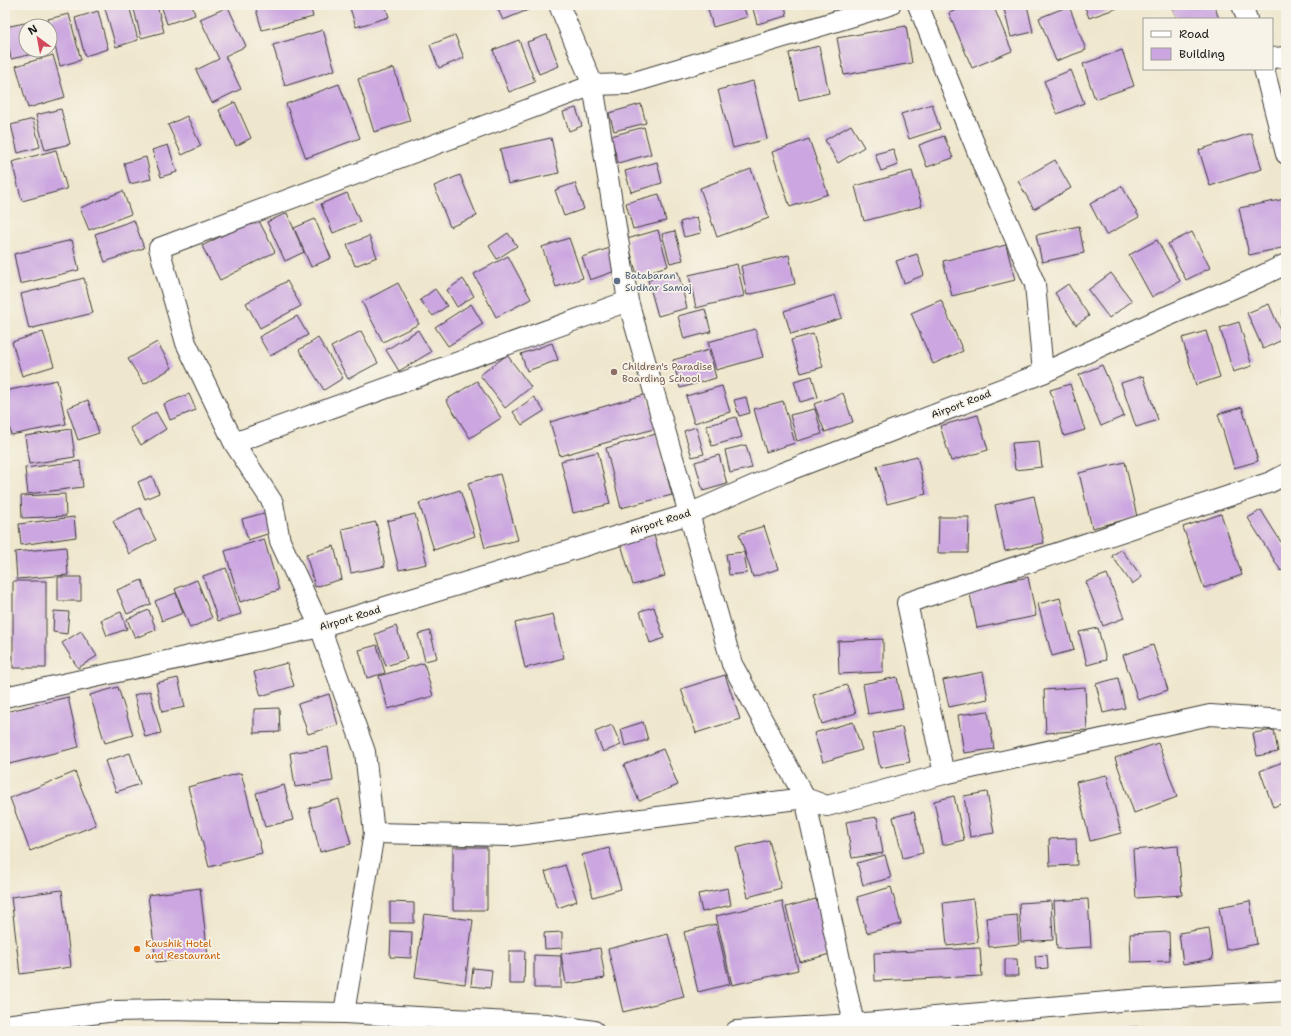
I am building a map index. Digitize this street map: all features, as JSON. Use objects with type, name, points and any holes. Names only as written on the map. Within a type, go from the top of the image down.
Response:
[{"type":"street","points":[[559,5],[593,85],[628,301],[732,664],[806,798],[854,1024]]},
{"type":"street","points":[[344,1013],[374,833],[365,752],[320,627],[280,541],[273,503],[234,443],[186,343],[159,248],[593,85],[628,84],[890,5]]},
{"type":"street","points":[[918,5],[984,170],[1035,284],[1044,373]]},
{"type":"street","points":[[1242,5],[1247,18]]},
{"type":"street","points":[[1273,58],[1286,57]]},
{"type":"street","points":[[1264,70],[1286,154]]},
{"type":"street","name":"Airport Road","points":[[5,697],[320,627],[689,514],[782,473],[1044,373],[1151,323],[1257,278],[1286,264]]},
{"type":"street","points":[[234,443],[628,301]]},
{"type":"street","points":[[944,774],[907,603],[1271,482],[1286,474]]},
{"type":"street","points":[[374,833],[510,836],[806,798],[827,806],[944,774],[1210,715],[1286,720]]},
{"type":"street","points":[[736,1031],[854,1024],[1131,1000],[1286,991]]},
{"type":"street","points":[[5,1025],[115,1011],[164,1010],[344,1013],[546,1024],[594,1031]]},
{"type":"building","points":[[104,5],[129,5],[138,40],[116,47]]},
{"type":"building","points":[[133,5],[157,5],[164,32],[141,38]]},
{"type":"building","points":[[161,5],[192,5],[195,15],[167,24]]},
{"type":"building","points":[[310,5],[313,17],[262,30],[255,6]]},
{"type":"building","points":[[349,5],[385,5],[389,17],[356,27]]},
{"type":"building","points":[[496,5],[526,5],[528,10],[503,20]]},
{"type":"building","points":[[707,5],[743,5],[747,17],[713,27]]},
{"type":"building","points":[[752,5],[785,5],[787,16],[757,24]]},
{"type":"building","points":[[969,5],[993,5],[1012,51],[972,68],[949,13]]},
{"type":"building","points":[[1003,5],[1027,5],[1033,32],[1011,37]]},
{"type":"building","points":[[1084,5],[1126,5],[1089,18]]},
{"type":"building","points":[[1171,5],[1214,5],[1219,18],[1177,18]]},
{"type":"building","points":[[1069,6],[1086,50],[1056,61],[1039,18]]},
{"type":"building","points":[[228,7],[246,46],[225,56],[241,89],[212,103],[196,70],[219,59],[200,19]]},
{"type":"building","points":[[98,11],[108,49],[85,56],[75,18]]},
{"type":"building","points":[[69,14],[81,60],[60,66],[58,58],[58,18],[52,18]]},
{"type":"building","points":[[18,24],[18,57],[11,59],[5,27]]},
{"type":"building","points":[[906,26],[912,63],[844,75],[837,38]]},
{"type":"building","points":[[323,30],[335,70],[285,86],[273,45]]},
{"type":"building","points":[[455,35],[464,58],[439,68],[430,45]]},
{"type":"building","points":[[547,35],[559,66],[539,74],[527,42]]},
{"type":"building","points":[[519,40],[535,82],[509,92],[493,50]]},
{"type":"building","points":[[819,46],[829,93],[799,100],[789,53]]},
{"type":"building","points":[[1122,50],[1134,86],[1095,99],[1083,64]]},
{"type":"building","points":[[43,58],[54,58],[65,97],[28,108],[16,66]]},
{"type":"building","points":[[394,68],[410,121],[374,132],[358,79]]},
{"type":"building","points":[[1071,70],[1084,103],[1057,114],[1044,81]]},
{"type":"building","points":[[753,81],[767,139],[733,148],[718,90]]},
{"type":"building","points":[[339,84],[360,138],[306,158],[286,104]]},
{"type":"building","points":[[235,102],[251,138],[236,146],[219,110]]},
{"type":"building","points":[[641,104],[646,123],[614,131],[609,113]]},
{"type":"building","points":[[932,104],[940,129],[909,139],[901,114]]},
{"type":"building","points":[[576,108],[582,126],[569,131],[563,112]]},
{"type":"building","points":[[61,109],[70,144],[45,150],[36,115]]},
{"type":"building","points":[[187,116],[201,146],[182,155],[168,125]]},
{"type":"building","points":[[33,119],[40,147],[18,153],[11,125]]},
{"type":"building","points":[[851,125],[864,147],[838,163],[825,140]]},
{"type":"building","points":[[644,127],[651,154],[618,163],[611,136]]},
{"type":"building","points":[[1251,133],[1262,169],[1210,186],[1199,150]]},
{"type":"building","points":[[944,136],[953,158],[927,167],[919,145]]},
{"type":"building","points":[[551,138],[559,173],[508,184],[500,149]]},
{"type":"building","points":[[809,139],[828,194],[790,207],[772,152]]},
{"type":"building","points":[[168,145],[177,172],[161,177],[152,150]]},
{"type":"building","points":[[893,149],[898,165],[881,171],[875,154]]},
{"type":"building","points":[[56,150],[67,189],[22,201],[12,162]]},
{"type":"building","points":[[146,157],[151,179],[130,184],[124,163]]},
{"type":"building","points":[[1055,160],[1071,188],[1034,209],[1018,181]]},
{"type":"building","points":[[657,162],[662,183],[631,192],[625,171]]},
{"type":"building","points":[[751,169],[769,218],[717,237],[700,188]]},
{"type":"building","points":[[912,171],[922,206],[864,221],[855,186]]},
{"type":"building","points":[[460,175],[477,216],[450,227],[434,186]]},
{"type":"building","points":[[5,183],[9,196],[5,197]]},
{"type":"building","points":[[575,183],[584,209],[564,216],[555,190]]},
{"type":"building","points":[[1122,186],[1139,217],[1106,235],[1090,204]]},
{"type":"building","points":[[123,191],[131,214],[89,230],[80,208]]},
{"type":"building","points":[[347,193],[360,222],[333,233],[321,204]]},
{"type":"building","points":[[659,194],[666,221],[633,229],[626,203]]},
{"type":"building","points":[[1285,199],[1286,247],[1249,255],[1239,208]]},
{"type":"building","points":[[287,213],[304,252],[285,261],[267,222]]},
{"type":"building","points":[[257,217],[275,252],[220,280],[202,246]]},
{"type":"building","points":[[697,217],[701,233],[684,237],[680,222]]},
{"type":"building","points":[[315,219],[331,258],[311,267],[294,228]]},
{"type":"building","points":[[134,220],[144,248],[105,262],[95,234]]},
{"type":"building","points":[[1079,226],[1084,253],[1042,262],[1036,235]]},
{"type":"building","points":[[658,230],[668,266],[637,275],[627,239]]},
{"type":"building","points":[[675,231],[683,260],[670,263],[662,234]]},
{"type":"building","points":[[1192,232],[1210,268],[1186,280],[1168,244]]},
{"type":"building","points":[[508,233],[517,246],[497,259],[489,246]]},
{"type":"building","points":[[369,236],[377,257],[355,266],[347,245]]},
{"type":"building","points":[[569,238],[583,278],[556,287],[542,247]]},
{"type":"building","points":[[72,240],[79,270],[20,284],[14,254]]},
{"type":"building","points":[[1157,240],[1180,281],[1152,297],[1129,255]]},
{"type":"building","points":[[1006,245],[1015,280],[952,296],[943,261]]},
{"type":"building","points":[[610,248],[618,270],[590,280],[582,257]]},
{"type":"building","points":[[917,254],[924,275],[904,283],[896,261]]},
{"type":"building","points":[[789,255],[795,284],[747,295],[741,266]]},
{"type":"building","points":[[508,256],[531,299],[496,317],[474,274]]},
{"type":"building","points":[[737,264],[744,296],[696,308],[689,275]]},
{"type":"building","points":[[678,272],[687,308],[658,316],[648,280]]},
{"type":"building","points":[[1111,273],[1132,301],[1109,318],[1088,290]]},
{"type":"building","points":[[84,278],[93,313],[29,329],[21,294]]},
{"type":"building","points":[[463,279],[474,296],[457,307],[447,290]]},
{"type":"building","points":[[287,281],[301,306],[260,328],[246,303]]},
{"type":"building","points":[[398,283],[419,324],[383,342],[362,302]]},
{"type":"building","points":[[1068,284],[1089,316],[1076,325],[1055,293]]},
{"type":"building","points":[[435,289],[447,306],[433,316],[420,300]]},
{"type":"building","points":[[835,295],[842,318],[791,334],[784,311]]},
{"type":"building","points":[[941,300],[963,351],[933,364],[911,313]]},
{"type":"building","points":[[471,304],[483,324],[448,346],[435,327]]},
{"type":"building","points":[[1269,304],[1284,339],[1263,349],[1247,313]]},
{"type":"building","points":[[1283,308],[1286,308],[1286,333],[1283,333]]},
{"type":"building","points":[[705,309],[711,332],[684,339],[678,316]]},
{"type":"building","points":[[297,316],[308,335],[270,356],[259,337]]},
{"type":"building","points":[[1239,322],[1252,366],[1233,372],[1220,328]]},
{"type":"building","points":[[755,329],[763,357],[716,370],[708,342]]},
{"type":"building","points":[[418,330],[431,352],[399,371],[386,350]]},
{"type":"building","points":[[361,331],[378,363],[348,379],[331,347]]},
{"type":"building","points":[[1206,331],[1220,377],[1196,385],[1182,338]]},
{"type":"building","points":[[43,332],[54,366],[22,376],[12,342]]},
{"type":"building","points":[[813,334],[823,367],[801,373],[791,340]]},
{"type":"building","points":[[318,338],[343,378],[324,390],[299,350]]},
{"type":"building","points":[[157,342],[172,368],[144,384],[128,359]]},
{"type":"building","points":[[552,343],[558,360],[527,371],[521,354]]},
{"type":"building","points":[[709,350],[716,378],[680,388],[673,360]]},
{"type":"building","points":[[507,355],[531,387],[505,408],[480,375]]},
{"type":"building","points":[[1102,365],[1124,416],[1101,426],[1079,375]]},
{"type":"building","points":[[812,376],[818,397],[800,402],[794,381]]},
{"type":"building","points":[[1143,376],[1158,420],[1136,427],[1121,383]]},
{"type":"building","points":[[57,380],[66,424],[11,435],[5,406],[5,391]]},
{"type":"building","points":[[477,381],[501,418],[470,438],[446,400]]},
{"type":"building","points":[[1070,384],[1085,430],[1064,436],[1050,390]]},
{"type":"building","points":[[722,386],[730,412],[694,423],[686,396]]},
{"type":"building","points":[[843,393],[853,422],[825,432],[814,404]]},
{"type":"building","points":[[189,394],[196,410],[170,420],[164,404]]},
{"type":"building","points":[[647,394],[657,428],[560,456],[550,422]]},
{"type":"building","points":[[534,397],[544,411],[522,425],[513,412]]},
{"type":"building","points":[[746,397],[750,413],[739,416],[734,400]]},
{"type":"building","points":[[88,400],[99,433],[78,440],[67,408]]},
{"type":"building","points":[[783,401],[795,443],[766,452],[754,409]]},
{"type":"building","points":[[1242,407],[1258,461],[1234,468],[1218,414]]},
{"type":"building","points":[[815,409],[822,434],[797,441],[790,415]]},
{"type":"building","points":[[156,412],[166,429],[141,445],[130,428]]},
{"type":"building","points":[[978,415],[988,450],[951,461],[940,426]]},
{"type":"building","points":[[736,417],[742,437],[712,446],[706,426]]},
{"type":"building","points":[[696,427],[704,454],[692,457],[684,431]]},
{"type":"building","points":[[71,429],[75,457],[29,464],[25,436]]},
{"type":"building","points":[[656,434],[672,495],[621,508],[606,448]]},
{"type":"building","points":[[1039,441],[1042,467],[1015,470],[1012,443]]},
{"type":"building","points":[[746,445],[752,468],[730,473],[725,450]]},
{"type":"building","points":[[598,452],[610,504],[573,513],[561,461]]},
{"type":"building","points":[[719,455],[727,484],[703,491],[695,462]]},
{"type":"building","points":[[917,456],[926,494],[887,504],[877,466]]},
{"type":"building","points":[[80,461],[83,487],[28,494],[25,468]]},
{"type":"building","points":[[1125,462],[1137,517],[1092,528],[1079,473]]},
{"type":"building","points":[[500,474],[518,540],[485,548],[468,483]]},
{"type":"building","points":[[152,476],[159,493],[145,499],[138,482]]},
{"type":"building","points":[[460,490],[475,536],[434,550],[419,503]]},
{"type":"building","points":[[65,494],[66,516],[22,518],[21,496]]},
{"type":"building","points":[[1034,496],[1044,543],[1005,551],[995,505]]},
{"type":"building","points":[[140,508],[156,540],[129,554],[113,521]]},
{"type":"building","points":[[1261,510],[1286,550],[1286,567],[1281,571],[1248,518]]},
{"type":"building","points":[[268,512],[274,532],[248,540],[242,519]]},
{"type":"building","points":[[415,514],[427,564],[399,570],[387,521]]},
{"type":"building","points":[[1221,514],[1242,575],[1204,588],[1183,527]]},
{"type":"building","points":[[74,517],[76,537],[21,545],[19,524]]},
{"type":"building","points":[[939,517],[969,517],[968,553],[938,553]]},
{"type":"building","points":[[376,522],[385,566],[351,573],[342,529]]},
{"type":"building","points":[[764,526],[778,569],[753,577],[739,534]]},
{"type":"building","points":[[654,535],[665,576],[633,585],[621,544]]},
{"type":"building","points":[[264,539],[279,590],[240,602],[225,551]]},
{"type":"building","points":[[334,546],[342,579],[315,587],[306,554]]},
{"type":"building","points":[[66,547],[68,575],[17,579],[15,552]]},
{"type":"building","points":[[1121,549],[1142,577],[1132,584],[1112,556]]},
{"type":"building","points":[[744,552],[747,573],[729,575],[726,554]]},
{"type":"building","points":[[226,568],[241,614],[218,621],[203,576]]},
{"type":"building","points":[[1107,574],[1124,618],[1103,626],[1086,582]]},
{"type":"building","points":[[58,577],[81,577],[81,601],[58,601]]},
{"type":"building","points":[[1028,577],[1036,616],[977,628],[969,589]]},
{"type":"building","points":[[142,580],[151,604],[127,614],[117,590]]},
{"type":"building","points":[[197,580],[212,618],[190,628],[175,589]]},
{"type":"building","points":[[13,581],[46,581],[46,668],[13,668]]},
{"type":"building","points":[[176,593],[183,613],[162,621],[155,601]]},
{"type":"building","points":[[1060,598],[1074,650],[1052,656],[1038,604]]},
{"type":"building","points":[[654,607],[664,638],[650,643],[640,611]]},
{"type":"building","points":[[149,610],[156,630],[135,638],[127,619]]},
{"type":"building","points":[[54,611],[69,612],[67,634],[53,632]]},
{"type":"building","points":[[121,612],[127,629],[107,636],[101,620]]},
{"type":"building","points":[[553,614],[564,658],[525,668],[515,623]]},
{"type":"building","points":[[396,626],[407,659],[386,666],[375,634]]},
{"type":"building","points":[[1098,628],[1106,660],[1087,665],[1079,632]]},
{"type":"building","points":[[81,631],[97,656],[78,668],[62,643]]},
{"type":"building","points":[[430,631],[437,658],[425,661],[418,634]]},
{"type":"building","points":[[883,639],[883,672],[839,674],[838,641]]},
{"type":"building","points":[[377,645],[385,673],[367,678],[359,650]]},
{"type":"building","points":[[1153,645],[1168,690],[1138,700],[1123,655]]},
{"type":"building","points":[[287,663],[294,686],[261,696],[254,672]]},
{"type":"building","points":[[424,663],[433,696],[388,709],[379,676]]},
{"type":"building","points":[[983,672],[988,699],[949,707],[943,680]]},
{"type":"building","points":[[725,675],[740,719],[696,733],[681,689]]},
{"type":"building","points":[[897,677],[903,708],[868,714],[863,684]]},
{"type":"building","points":[[178,678],[185,707],[162,712],[156,683]]},
{"type":"building","points":[[1118,678],[1125,708],[1103,713],[1096,684]]},
{"type":"building","points":[[847,685],[856,713],[822,724],[813,695]]},
{"type":"building","points":[[118,687],[133,735],[105,743],[90,695]]},
{"type":"building","points":[[1085,687],[1087,730],[1046,733],[1044,690]]},
{"type":"building","points":[[150,691],[161,733],[145,737],[134,695]]},
{"type":"building","points":[[329,694],[338,725],[308,734],[298,704]]},
{"type":"building","points":[[68,697],[79,747],[5,765],[5,712]]},
{"type":"building","points":[[279,708],[280,732],[254,733],[254,709]]},
{"type":"building","points":[[988,711],[994,749],[964,753],[958,715]]},
{"type":"building","points":[[643,722],[648,740],[625,746],[621,729]]},
{"type":"building","points":[[853,722],[862,750],[823,762],[814,733]]},
{"type":"building","points":[[612,725],[621,745],[603,752],[595,732]]},
{"type":"building","points":[[902,727],[910,762],[880,768],[873,734]]},
{"type":"building","points":[[1274,730],[1278,752],[1257,756],[1253,733]]},
{"type":"building","points":[[1158,743],[1177,797],[1134,813],[1115,758]]},
{"type":"building","points":[[328,747],[333,781],[295,787],[290,753]]},
{"type":"building","points":[[663,749],[678,785],[639,801],[624,765]]},
{"type":"building","points":[[130,753],[140,784],[116,792],[105,761]]},
{"type":"building","points":[[1285,761],[1286,802],[1273,807],[1260,771]]},
{"type":"building","points":[[75,772],[96,825],[30,851],[10,798]]},
{"type":"building","points":[[241,773],[262,853],[209,867],[188,787]]},
{"type":"building","points":[[1107,775],[1121,833],[1090,841],[1076,782]]},
{"type":"building","points":[[284,785],[293,820],[265,827],[256,793]]},
{"type":"building","points":[[987,792],[994,833],[970,837],[964,796]]},
{"type":"building","points":[[954,796],[964,840],[943,845],[934,801]]},
{"type":"building","points":[[339,799],[351,844],[320,852],[309,808]]},
{"type":"building","points":[[914,812],[923,853],[903,858],[893,817]]},
{"type":"building","points":[[877,817],[883,853],[852,858],[846,822]]},
{"type":"building","points":[[1076,838],[1077,865],[1050,866],[1049,839]]},
{"type":"building","points":[[769,840],[781,888],[748,897],[736,848]]},
{"type":"building","points":[[1178,846],[1182,895],[1136,898],[1133,850]]},
{"type":"building","points":[[453,847],[487,847],[487,910],[453,910]]},
{"type":"building","points":[[609,848],[621,889],[593,897],[582,855]]},
{"type":"building","points":[[885,855],[891,878],[863,885],[857,863]]},
{"type":"building","points":[[565,865],[577,901],[558,908],[545,872]]},
{"type":"building","points":[[891,887],[901,924],[867,933],[857,897]]},
{"type":"building","points":[[200,888],[208,956],[156,962],[148,895]]},
{"type":"building","points":[[728,888],[731,905],[702,912],[698,894]]},
{"type":"building","points":[[62,890],[71,967],[20,974],[11,897]]},
{"type":"building","points":[[816,899],[830,954],[800,962],[786,907]]},
{"type":"building","points":[[973,899],[978,942],[947,946],[943,903]]},
{"type":"building","points":[[1088,899],[1091,947],[1057,949],[1054,901]]},
{"type":"building","points":[[782,901],[798,970],[732,985],[716,916]]},
{"type":"building","points":[[1051,901],[1053,940],[1021,942],[1019,903]]},
{"type":"building","points":[[1250,901],[1257,944],[1226,950],[1219,907]]},
{"type":"building","points":[[390,902],[414,903],[414,923],[390,923]]},
{"type":"building","points":[[424,914],[473,920],[465,984],[415,977]]},
{"type":"building","points":[[1017,915],[1019,944],[989,947],[986,918]]},
{"type":"building","points":[[716,924],[730,984],[698,992],[684,932]]},
{"type":"building","points":[[1209,928],[1213,959],[1183,964],[1179,933]]},
{"type":"building","points":[[391,931],[412,932],[411,958],[390,957]]},
{"type":"building","points":[[562,932],[562,948],[545,949],[544,933]]},
{"type":"building","points":[[1169,932],[1170,961],[1131,962],[1130,934]]},
{"type":"building","points":[[668,934],[684,997],[623,1012],[608,949]]},
{"type":"building","points":[[600,948],[605,978],[566,984],[561,954]]},
{"type":"building","points":[[980,948],[982,976],[875,981],[874,953]]},
{"type":"building","points":[[509,951],[525,951],[524,984],[509,984]]},
{"type":"building","points":[[534,955],[561,956],[561,988],[534,988]]},
{"type":"building","points":[[1047,955],[1048,968],[1036,969],[1035,956]]},
{"type":"building","points":[[1005,959],[1017,959],[1018,976],[1005,976]]},
{"type":"building","points":[[473,968],[492,970],[490,988],[471,986]]},
{"type":"building","points":[[1138,1027],[1138,1031],[1116,1031],[1116,1028]]},
{"type":"building","points":[[1097,1028],[1097,1031],[1073,1031],[1073,1030]]},
{"type":"place","name":"Batabaran Sudhar Samaj","points":[[617,281]]},
{"type":"place","name":"Children's Paradise Boarding School","points":[[614,372]]},
{"type":"place","name":"Kaushik Hotel and Restaurant","points":[[137,949]]}]
